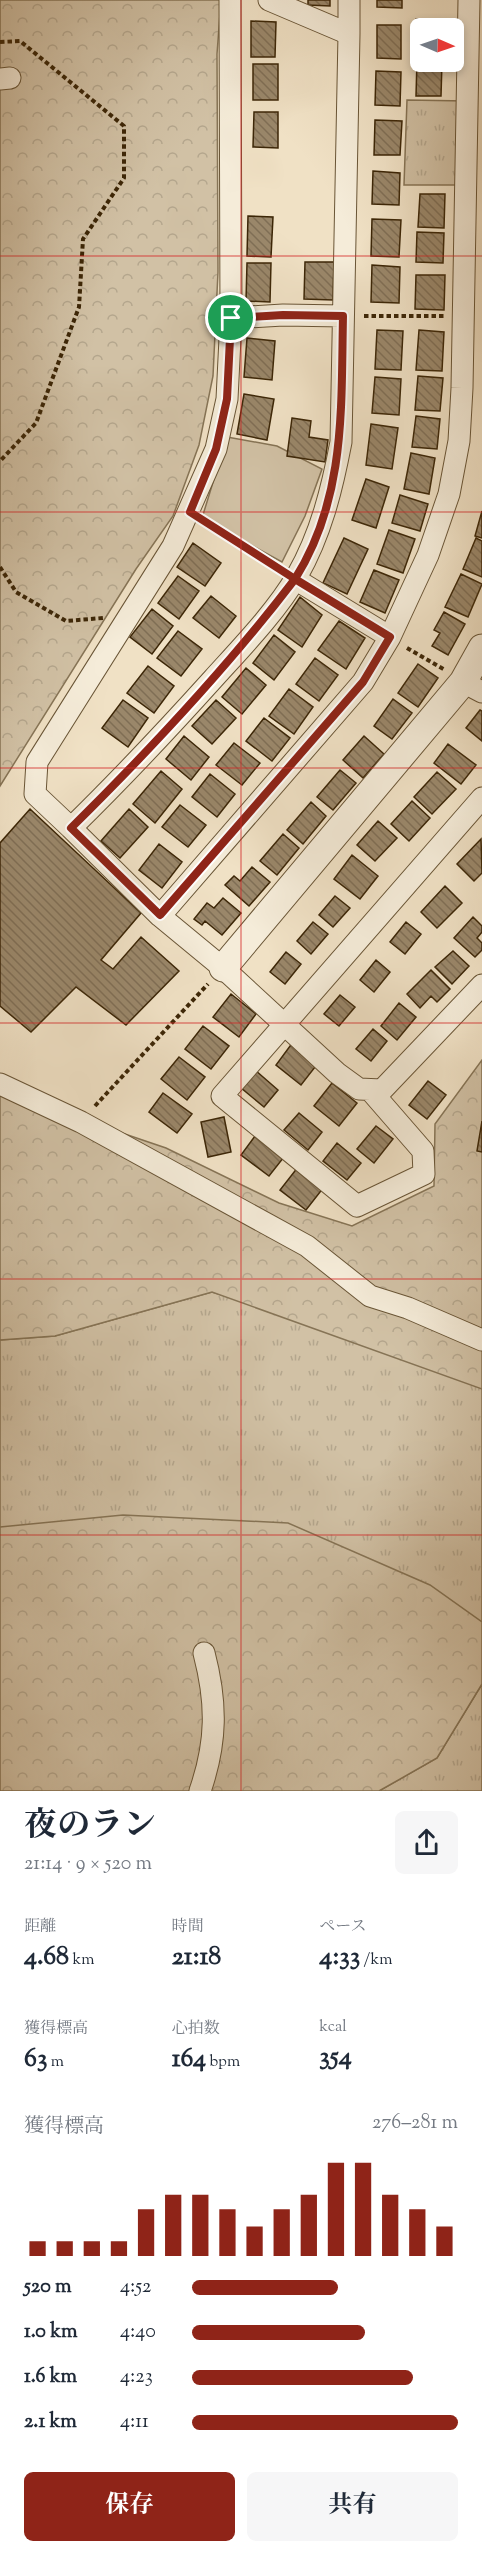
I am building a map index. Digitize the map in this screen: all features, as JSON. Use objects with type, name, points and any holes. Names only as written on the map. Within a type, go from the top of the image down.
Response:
[{"type":"street","points":[[230,0],[231,318],[227,399],[216,449],[173,546],[37,762],[35,794],[160,915],[223,968],[337,1073],[359,1089],[382,1090],[482,985]]},
{"type":"street","points":[[269,0],[349,34]]},
{"type":"street","points":[[71,828],[139,760],[245,644],[295,579],[318,534],[333,483],[341,442],[349,0]]},
{"type":"street","points":[[160,915],[363,682],[390,637],[428,555],[449,494],[459,441],[472,316],[469,0]]},
{"type":"street","points":[[231,318],[283,315],[343,316]]},
{"type":"street","points":[[295,579],[390,637]]},
{"type":"street","points":[[223,968],[473,687],[482,648]]},
{"type":"street","points":[[370,1090],[423,1151],[423,1174],[357,1206],[222,1095],[482,798]]},
{"type":"street","points":[[0,1084],[81,1122],[307,1246],[370,1296],[408,1308],[482,1340]]},
{"type":"street","points":[[200,1791],[214,1734],[214,1691],[204,1653]]},
{"type":"path","points":[[0,42],[20,41],[124,126],[124,178],[83,239],[79,307],[36,423],[0,461]]},
{"type":"path","points":[[343,316],[472,316]]},
{"type":"path","points":[[190,512],[295,579]]},
{"type":"path","points":[[0,567],[16,592],[66,621],[103,618]]},
{"type":"path","points":[[390,637],[473,687]]},
{"type":"path","points":[[81,1122],[223,968]]},
{"type":"green space","points":[[0,0],[221,0],[217,54],[218,272],[213,376],[199,445],[173,516],[136,569],[0,786]]},
{"type":"green space","points":[[407,100],[466,101],[464,185],[404,185]]},
{"type":"green space","points":[[227,437],[277,446],[322,469],[305,516],[282,562],[202,518]]},
{"type":"green space","points":[[482,1060],[482,1389],[212,1292],[55,1336],[0,1340],[0,1082],[54,1110],[166,1148],[279,1203],[352,1226],[434,1186],[435,1124]]},
{"type":"green space","points":[[212,1292],[482,1372],[482,1627],[0,1533],[0,1340],[55,1336]]},
{"type":"green space","points":[[123,1515],[288,1523],[430,1585],[482,1622],[482,1684],[437,1758],[379,1791],[0,1791],[0,1527]]},
{"type":"green space","points":[[482,1684],[482,1791],[379,1791],[437,1758]]},
{"type":"building","points":[[308,0],[330,0],[330,6],[308,5]]},
{"type":"building","points":[[377,0],[402,0],[402,8],[377,7]]},
{"type":"building","points":[[251,21],[276,22],[275,57],[251,57]]},
{"type":"building","points":[[377,25],[401,25],[401,59],[377,58]]},
{"type":"building","points":[[253,64],[278,64],[278,100],[253,100]]},
{"type":"building","points":[[376,71],[401,72],[400,106],[375,105]]},
{"type":"building","points":[[417,72],[442,72],[441,96],[416,96]]},
{"type":"building","points":[[254,112],[278,112],[278,148],[253,147]]},
{"type":"building","points":[[375,120],[402,121],[400,155],[374,155]]},
{"type":"building","points":[[373,171],[400,173],[399,205],[372,204]]},
{"type":"building","points":[[420,194],[445,194],[444,228],[418,227]]},
{"type":"building","points":[[248,216],[273,217],[271,257],[247,256]]},
{"type":"building","points":[[372,219],[401,220],[399,257],[371,256]]},
{"type":"building","points":[[417,232],[444,233],[443,263],[416,262]]},
{"type":"building","points":[[305,262],[334,262],[333,300],[304,299]]},
{"type":"building","points":[[247,263],[271,263],[270,302],[246,301]]},
{"type":"building","points":[[372,265],[400,267],[399,303],[371,302]]},
{"type":"building","points":[[416,275],[445,275],[444,310],[415,309]]},
{"type":"building","points":[[377,330],[403,331],[401,370],[375,369]]},
{"type":"building","points":[[419,330],[444,332],[442,371],[416,370]]},
{"type":"building","points":[[247,338],[275,341],[272,380],[244,377]]},
{"type":"building","points":[[418,376],[443,378],[440,411],[415,410]]},
{"type":"building","points":[[375,377],[401,379],[399,415],[372,413]]},
{"type":"building","points":[[244,394],[274,399],[267,440],[237,434]]},
{"type":"building","points":[[416,416],[440,419],[437,449],[412,447]]},
{"type":"building","points":[[292,418],[311,421],[309,437],[328,440],[325,462],[287,456]]},
{"type":"building","points":[[371,424],[398,428],[392,469],[366,465]]},
{"type":"building","points":[[411,453],[435,458],[429,494],[404,489]]},
{"type":"building","points":[[366,479],[389,487],[376,528],[352,520]]},
{"type":"building","points":[[400,495],[428,504],[420,531],[392,523]]},
{"type":"building","points":[[482,511],[482,538],[475,536]]},
{"type":"building","points":[[389,530],[415,539],[403,573],[377,564]]},
{"type":"building","points":[[344,538],[368,549],[347,594],[323,583]]},
{"type":"building","points":[[476,538],[482,541],[482,577],[463,569]]},
{"type":"building","points":[[193,543],[221,563],[205,586],[177,567]]},
{"type":"building","points":[[374,570],[399,580],[385,613],[360,602]]},
{"type":"building","points":[[461,574],[482,584],[468,617],[445,607]]},
{"type":"building","points":[[178,576],[199,591],[179,619],[158,603]]},
{"type":"building","points":[[211,596],[236,616],[219,638],[193,618]]},
{"type":"building","points":[[300,597],[322,615],[302,647],[278,630]]},
{"type":"building","points":[[152,609],[173,626],[152,654],[130,637]]},
{"type":"building","points":[[444,612],[465,624],[448,655],[432,646],[440,633],[434,630]]},
{"type":"building","points":[[339,621],[365,638],[346,669],[318,650]]},
{"type":"building","points":[[178,631],[202,649],[181,676],[157,658]]},
{"type":"building","points":[[274,635],[295,652],[274,680],[253,663]]},
{"type":"building","points":[[315,658],[338,675],[319,701],[296,684]]},
{"type":"building","points":[[418,664],[438,678],[418,707],[398,693]]},
{"type":"building","points":[[148,666],[174,686],[154,713],[127,693]]},
{"type":"building","points":[[246,668],[266,685],[242,714],[222,697]]},
{"type":"building","points":[[289,689],[313,707],[294,734],[269,716]]},
{"type":"building","points":[[393,699],[412,713],[392,739],[374,726]]},
{"type":"building","points":[[123,700],[148,718],[128,747],[102,728]]},
{"type":"building","points":[[216,700],[236,718],[212,744],[192,726]]},
{"type":"building","points":[[480,710],[482,711],[482,741],[466,728]]},
{"type":"building","points":[[264,718],[290,738],[272,761],[246,741]]},
{"type":"building","points":[[184,736],[209,757],[191,780],[166,759]]},
{"type":"building","points":[[364,736],[384,754],[363,778],[343,760]]},
{"type":"building","points":[[234,743],[260,763],[242,785],[216,765]]},
{"type":"building","points":[[448,744],[476,765],[461,784],[434,763]]},
{"type":"building","points":[[340,770],[356,783],[333,810],[317,797]]},
{"type":"building","points":[[161,771],[182,789],[155,823],[133,804]]},
{"type":"building","points":[[437,772],[456,789],[432,814],[414,797]]},
{"type":"building","points":[[210,774],[235,794],[217,817],[192,797]]},
{"type":"building","points":[[412,801],[430,818],[409,841],[391,824]]},
{"type":"building","points":[[311,802],[326,816],[303,844],[287,830]]},
{"type":"building","points":[[180,805],[206,825],[188,847],[162,827]]},
{"type":"building","points":[[30,809],[141,913],[101,960],[113,969],[141,937],[179,971],[126,1025],[76,987],[31,1032],[0,1006],[0,843]]},
{"type":"building","points":[[129,809],[148,827],[120,858],[101,841]]},
{"type":"building","points":[[378,821],[397,838],[375,861],[357,845]]},
{"type":"building","points":[[283,834],[299,848],[277,875],[260,861]]},
{"type":"building","points":[[481,839],[482,873],[474,881],[457,864]]},
{"type":"building","points":[[159,844],[182,862],[162,888],[139,870]]},
{"type":"building","points":[[352,855],[378,876],[360,899],[334,879]]},
{"type":"building","points":[[252,867],[270,882],[249,906],[225,885],[234,876],[240,881]]},
{"type":"building","points":[[445,886],[462,903],[437,928],[421,912]]},
{"type":"building","points":[[335,896],[350,908],[333,927],[319,915]]},
{"type":"building","points":[[223,898],[241,913],[222,935],[205,921],[202,925],[194,919],[207,903],[214,908]]},
{"type":"building","points":[[473,917],[482,926],[482,932],[477,938],[482,943],[482,950],[475,957],[454,938]]},
{"type":"building","points":[[313,922],[328,934],[311,954],[297,941]]},
{"type":"building","points":[[406,922],[421,934],[405,954],[390,942]]},
{"type":"building","points":[[453,951],[469,966],[452,984],[435,967]]},
{"type":"building","points":[[286,952],[301,964],[285,984],[270,972]]},
{"type":"building","points":[[376,960],[390,972],[374,992],[360,980]]},
{"type":"building","points":[[431,970],[450,989],[437,1002],[431,996],[420,1008],[407,994]]},
{"type":"building","points":[[231,994],[256,1014],[239,1037],[213,1017]]},
{"type":"building","points":[[340,995],[355,1007],[339,1026],[324,1014]]},
{"type":"building","points":[[399,1003],[416,1017],[397,1040],[381,1026]]},
{"type":"building","points":[[203,1026],[229,1046],[211,1069],[185,1049]]},
{"type":"building","points":[[373,1029],[387,1041],[371,1061],[356,1049]]},
{"type":"building","points":[[293,1042],[319,1062],[301,1085],[276,1065]]},
{"type":"building","points":[[179,1057],[205,1077],[187,1100],[161,1079]]},
{"type":"building","points":[[255,1070],[278,1090],[264,1107],[241,1088]]},
{"type":"building","points":[[428,1081],[446,1095],[427,1119],[409,1105]]},
{"type":"building","points":[[332,1083],[357,1103],[339,1126],[314,1106]]},
{"type":"building","points":[[163,1093],[192,1114],[177,1133],[149,1112]]},
{"type":"building","points":[[299,1113],[322,1132],[308,1150],[284,1130]]},
{"type":"building","points":[[224,1117],[231,1152],[208,1157],[201,1122]]},
{"type":"building","points":[[482,1121],[482,1152],[477,1151]]},
{"type":"building","points":[[376,1126],[393,1139],[374,1163],[357,1149]]},
{"type":"building","points":[[255,1136],[284,1157],[269,1176],[241,1155]]},
{"type":"building","points":[[337,1143],[361,1163],[347,1180],[323,1161]]},
{"type":"building","points":[[298,1167],[324,1187],[306,1210],[280,1190]]},
{"type":"route","points":[[231,318],[227,399],[216,449],[190,512],[295,579],[245,644],[139,760],[71,828],[160,915],[363,682],[390,637],[295,579],[318,534],[333,483],[341,442],[343,316],[283,315],[231,318]]}]
